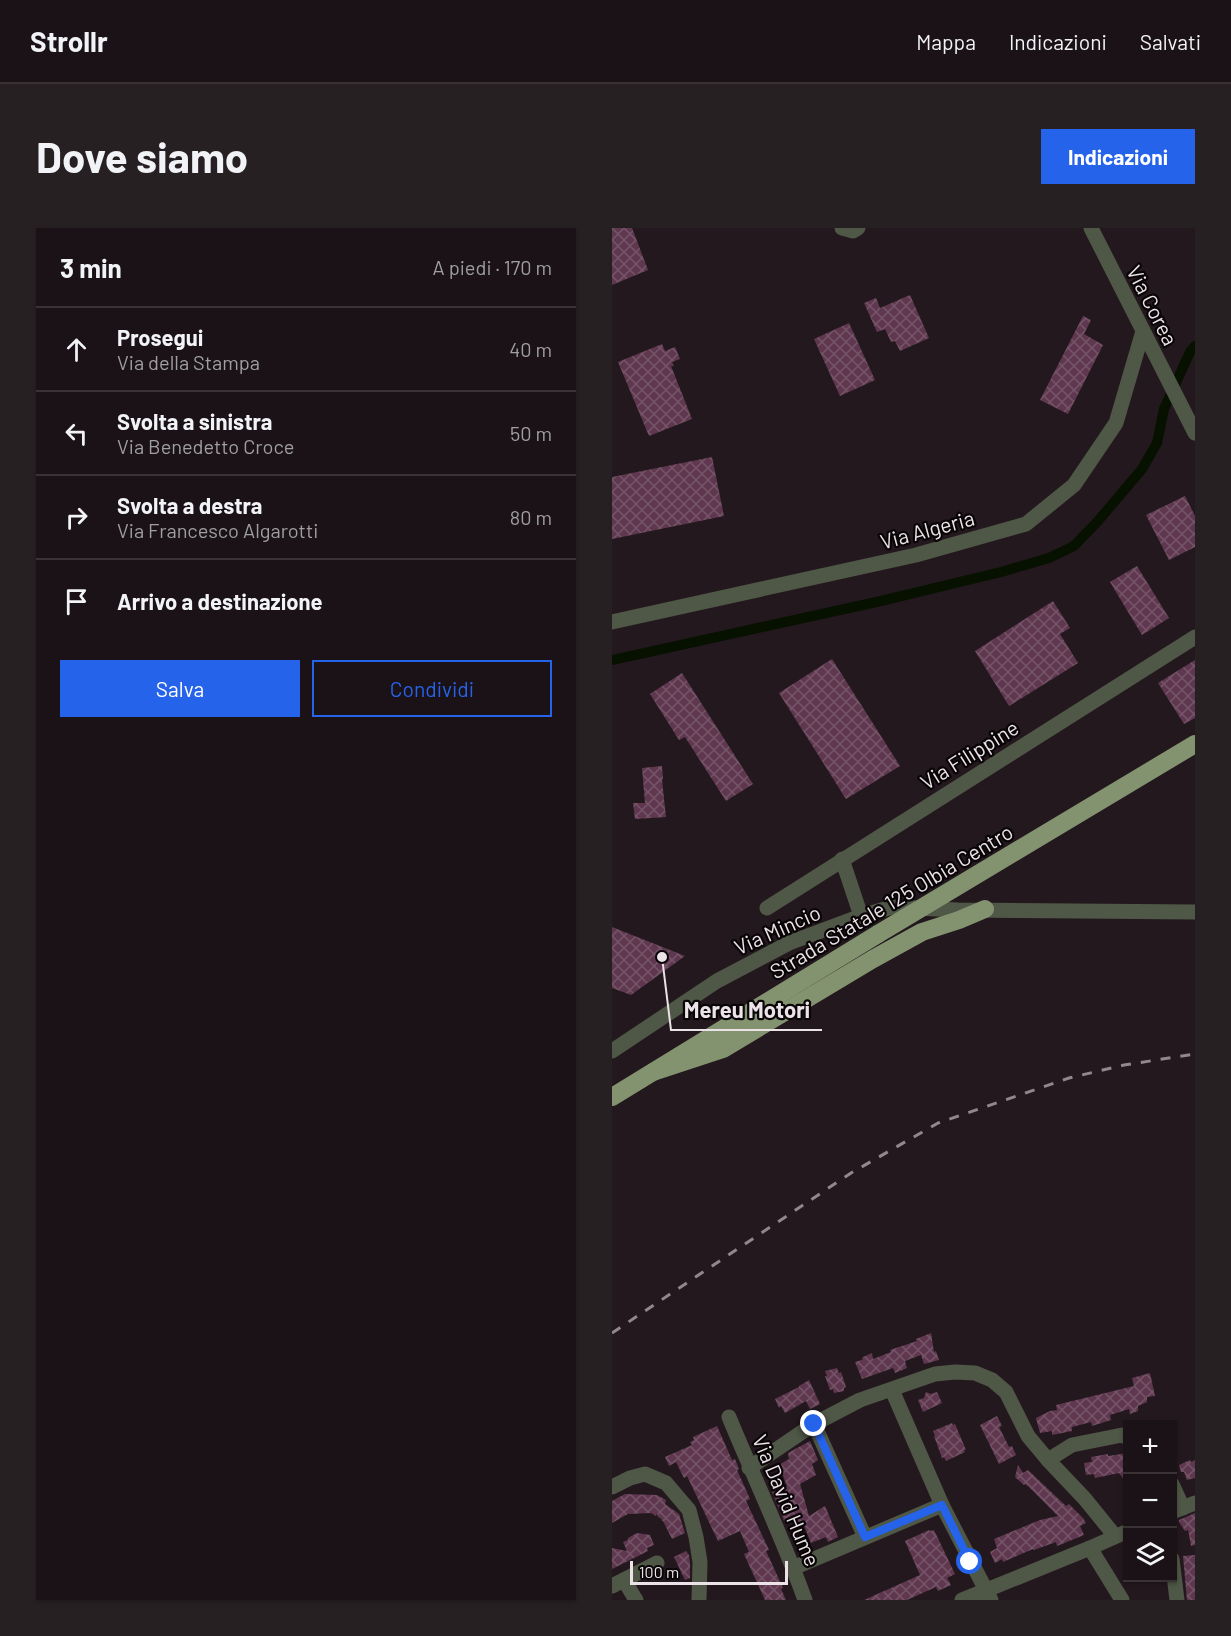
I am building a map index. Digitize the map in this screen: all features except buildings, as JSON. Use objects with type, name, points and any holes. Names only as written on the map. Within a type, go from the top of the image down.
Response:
[{"type":"main road","name":"Strada Statale 125 Olbia Centro","points":[[612,1097],[1195,744]]},
{"type":"main road","points":[[653,1072],[723,1049],[922,932],[985,909]]},
{"type":"street","points":[[842,228],[853,231],[858,228]]},
{"type":"street","name":"Via Corea","points":[[1091,228],[1195,433]]},
{"type":"street","name":"Via Algeria","points":[[612,622],[916,555],[1026,524],[1074,485],[1116,423],[1143,331]]},
{"type":"street","name":"Via Filippine","points":[[767,908],[1195,637]]},
{"type":"street","points":[[842,859],[861,916]]},
{"type":"street","name":"Via Mincio","points":[[612,1051],[717,981],[789,944],[861,916],[892,907],[958,910],[1195,912]]},
{"type":"street","points":[[749,1468],[814,1424],[860,1400],[934,1374],[975,1373],[992,1380],[1006,1392],[1028,1436],[1048,1460],[1121,1533],[988,1595],[962,1600]]},
{"type":"street","points":[[892,1389],[942,1505],[988,1595]]},
{"type":"street","name":"Via David Hume","points":[[729,1417],[794,1568],[805,1600]]},
{"type":"street","points":[[814,1424],[865,1537]]},
{"type":"street","points":[[1048,1460],[1072,1445],[1123,1436]]},
{"type":"street","points":[[612,1487],[645,1474],[666,1483],[688,1510],[700,1562],[699,1600]]},
{"type":"street","points":[[1177,1493],[1184,1508]]},
{"type":"street","points":[[794,1568],[942,1505]]},
{"type":"street","points":[[1090,1548],[1122,1600]]},
{"type":"street","points":[[636,1600],[618,1583],[657,1563]]},
{"type":"street","points":[[1175,1582],[1177,1600]]},
{"type":"waterway","points":[[612,660],[881,601],[1001,572],[1049,558],[1074,546],[1142,469],[1157,443],[1164,409],[1190,352],[1195,346]]},
{"type":"railway","points":[[612,1333],[851,1173],[938,1123],[1069,1078],[1124,1065],[1195,1054]]},
{"type":"place","name":"Mereu Motori","points":[[662,957]]},
{"type":"route","points":[[814,1424],[865,1537],[942,1505],[970,1562]]}]
